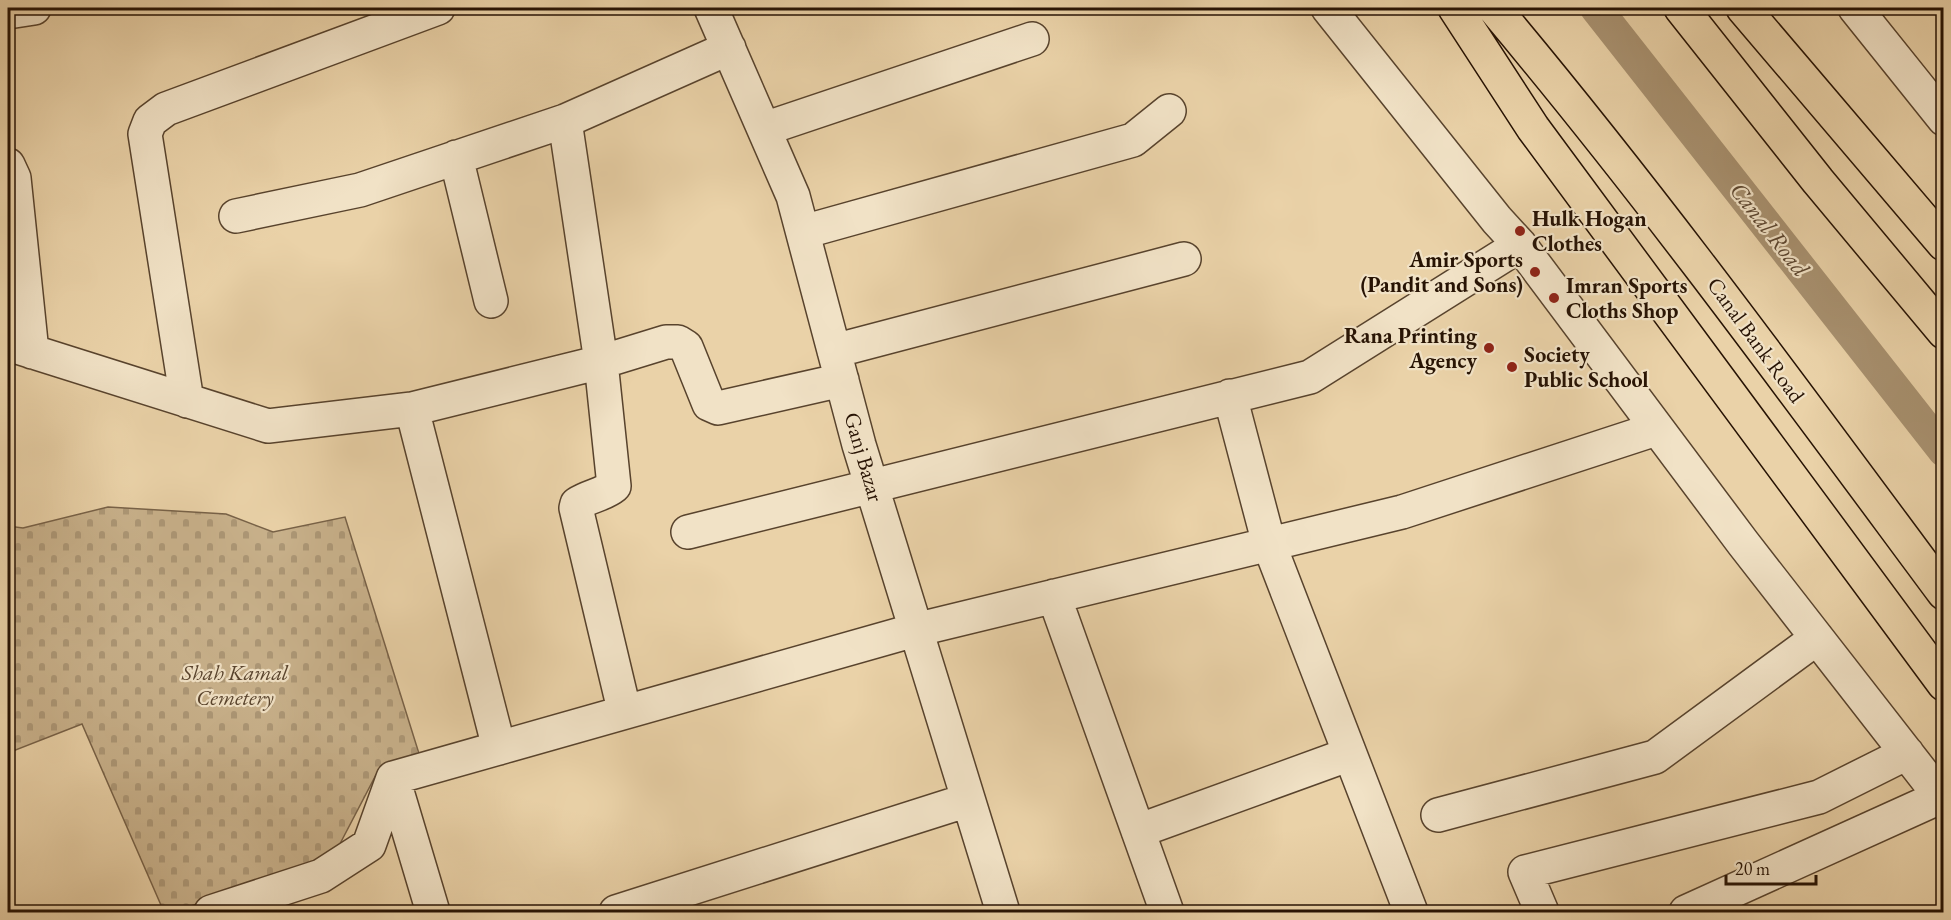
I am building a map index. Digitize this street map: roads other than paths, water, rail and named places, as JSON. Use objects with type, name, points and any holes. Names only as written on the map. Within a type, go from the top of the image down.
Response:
[{"type":"highway","points":[[1455,8],[1533,128],[1944,684]]},
{"type":"highway","name":"Canal Bank Road","points":[[1494,8],[1569,96],[1707,273],[1944,593]]},
{"type":"highway","points":[[1681,8],[1818,181],[1944,332]]},
{"type":"highway","points":[[1743,8],[1944,244]]},
{"type":"street","points":[[8,12],[34,8]]},
{"type":"street","points":[[187,401],[145,134],[150,121],[166,109],[438,8]]},
{"type":"street","name":"Ganj Bazar","points":[[714,8],[793,196],[872,486],[1003,912]]},
{"type":"street","points":[[1329,8],[1497,220],[1520,245],[1656,429],[1942,799],[1686,912]]},
{"type":"street","points":[[1855,8],[1944,119]]},
{"type":"street","points":[[764,129],[1032,39]]},
{"type":"street","points":[[236,216],[360,190],[565,121],[729,48]]},
{"type":"street","points":[[803,232],[1133,140],[1169,111]]},
{"type":"street","points":[[565,121],[601,362],[614,486],[606,492],[582,500],[576,508],[621,697]]},
{"type":"street","points":[[456,157],[490,301]]},
{"type":"street","points":[[8,165],[14,178],[20,348],[268,426],[412,409],[601,362],[666,342],[678,342],[686,346],[709,404],[718,408],[838,366],[1184,259]]},
{"type":"street","points":[[688,532],[1310,376],[1520,245]]},
{"type":"street","points":[[1230,396],[1269,544],[1411,912]]},
{"type":"street","points":[[412,409],[499,748]]},
{"type":"street","points":[[393,778],[915,630],[1402,512],[1656,429]]},
{"type":"street","points":[[1054,597],[1167,912]]},
{"type":"street","points":[[1438,815],[1655,757],[1817,638]]},
{"type":"street","points":[[1542,912],[1524,872],[1819,797],[1907,753]]},
{"type":"street","points":[[1138,831],[1350,754]]},
{"type":"street","points":[[211,912],[321,876],[369,845],[393,778]]},
{"type":"street","points":[[393,778],[433,912]]},
{"type":"street","points":[[616,912],[968,800]]},
{"type":"waterway","name":"Canal Road","points":[[1596,8],[1944,451]]},
{"type":"place","name":"Hulk Hogan Clothes","points":[[1520,231]]},
{"type":"place","name":"Amir Sports (Pandit and Sons)","points":[[1535,272]]},
{"type":"place","name":"Imran Sports Cloths Shop","points":[[1554,298]]},
{"type":"place","name":"Rana Printing Agency","points":[[1489,348]]},
{"type":"place","name":"Society Public School","points":[[1512,367]]},
{"type":"park label","name":"Shah Kamal Cemetery","points":[[235,684]]}]
